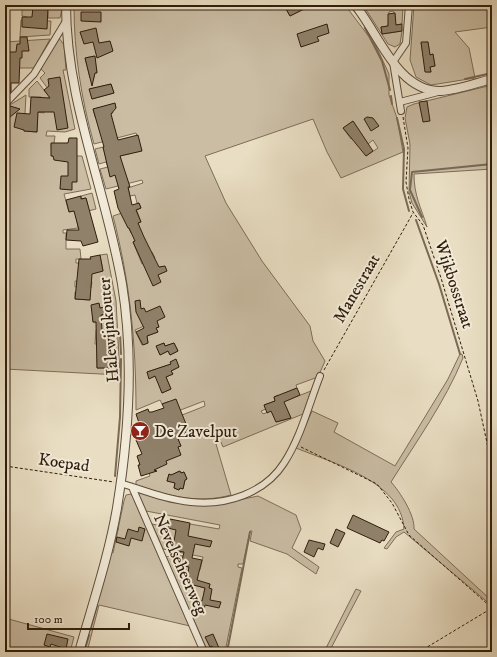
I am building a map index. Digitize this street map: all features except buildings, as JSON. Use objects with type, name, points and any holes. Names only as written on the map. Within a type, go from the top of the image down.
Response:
[{"type":"street","name":"Halewijnkouter","points":[[66,5],[69,61],[76,101],[122,283],[129,363],[128,407],[117,509],[79,652]]},
{"type":"street","points":[[355,5],[393,62],[417,84],[428,89],[441,91]]},
{"type":"street","points":[[401,111],[393,62],[406,43],[409,5]]},
{"type":"street","points":[[5,104],[34,74],[66,21]]},
{"type":"street","points":[[400,102],[492,80]]},
{"type":"street","points":[[120,483],[183,501],[220,502],[249,494],[261,487],[278,472],[294,444],[320,376]]},
{"type":"street","name":"Nevelseheerweg","points":[[132,487],[204,652]]},
{"type":"path","name":"Wijkbosstraat","points":[[401,111],[408,148],[407,191],[413,212],[423,225],[428,236],[452,312],[478,401],[492,466]]},
{"type":"path","name":"Manestraat","points":[[320,376],[411,219],[413,212]]},
{"type":"path","points":[[294,444],[377,484],[392,503],[409,535],[492,608],[419,652]]},
{"type":"path","name":"Koepad","points":[[5,466],[120,483]]},
{"type":"shaded area","points":[[22,5],[63,5],[60,18],[48,18],[48,6],[33,7],[32,21],[51,21],[50,35],[20,37],[21,20],[27,20],[27,17],[22,16]]},
{"type":"shaded area","points":[[74,5],[98,5],[98,9],[101,9],[101,5],[295,5],[286,9],[290,16],[304,9],[302,5],[310,5],[312,9],[318,5],[345,5],[376,46],[389,74],[389,95],[397,118],[403,152],[341,178],[327,152],[313,119],[205,156],[226,203],[262,261],[310,326],[313,341],[325,361],[318,377],[296,385],[297,388],[285,393],[286,395],[280,398],[278,395],[274,397],[275,401],[264,405],[266,409],[261,411],[263,414],[276,409],[275,405],[311,391],[303,414],[223,447],[221,442],[216,444],[231,495],[207,499],[183,498],[136,485],[136,481],[150,476],[149,473],[155,471],[154,466],[167,460],[166,458],[155,462],[153,460],[145,463],[144,460],[166,452],[167,455],[170,454],[169,450],[181,446],[178,439],[187,435],[185,431],[166,436],[166,438],[153,443],[151,438],[161,434],[157,429],[150,434],[148,428],[162,422],[162,414],[166,412],[164,408],[169,406],[168,402],[162,404],[160,400],[136,410],[135,361],[131,313],[124,265],[113,216],[134,209],[135,211],[141,208],[139,203],[137,203],[135,195],[130,196],[128,188],[143,183],[142,180],[106,189],[100,169],[108,167],[106,162],[99,164],[95,149],[103,147],[107,162],[121,159],[119,151],[122,150],[123,155],[129,154],[128,149],[140,145],[136,133],[94,144],[85,110],[79,75],[74,23]],"holes":[[[94,56],[97,72],[93,74],[94,78],[92,80],[90,78],[85,58]],[[111,84],[114,93],[92,99],[90,89]],[[115,104],[116,108],[112,110],[113,113],[95,117],[93,109]],[[353,121],[368,144],[373,140],[378,148],[366,156],[361,148],[364,146],[362,144],[358,146],[354,137],[351,139],[343,128]],[[137,211],[141,222],[138,223],[140,229],[131,233],[123,216]],[[144,237],[150,253],[152,252],[155,258],[142,264],[133,242]],[[156,321],[159,327],[156,328],[158,332],[147,336],[148,343],[142,345],[135,330]],[[164,343],[165,346],[174,343],[178,351],[170,355],[168,351],[160,355],[157,346]],[[177,362],[179,367],[171,371],[173,374],[166,377],[171,389],[162,393],[157,379],[160,378],[159,375],[150,378],[147,372]],[[204,401],[205,406],[172,419],[171,417],[166,419],[165,416]],[[286,407],[291,418],[276,422],[272,412]],[[179,471],[181,473],[184,472],[187,479],[185,480],[183,489],[180,488],[179,490],[174,488],[175,482],[167,481],[169,474],[172,475]]]},
{"type":"shaded area","points":[[363,5],[403,5],[402,24],[395,25],[395,14],[393,11],[389,12],[388,26],[381,27],[382,34],[402,31],[400,44],[395,47],[388,44]]},
{"type":"shaded area","points":[[414,5],[492,5],[492,27],[455,32],[469,48],[475,78],[431,85],[416,77],[410,60]],"holes":[[[428,42],[430,55],[433,54],[435,66],[430,67],[431,72],[426,72],[421,43]]]},
{"type":"shaded area","points":[[59,38],[64,45],[66,70],[63,70],[75,129],[65,132],[47,131],[46,136],[55,136],[54,143],[51,144],[52,156],[82,156],[91,189],[64,194],[69,212],[88,206],[86,198],[81,199],[81,196],[92,193],[96,209],[76,214],[78,228],[63,230],[63,233],[69,233],[66,234],[66,249],[80,249],[81,259],[76,259],[76,263],[80,263],[94,273],[103,271],[100,255],[107,254],[116,301],[120,375],[5,369],[5,121],[7,120],[5,108],[26,95],[24,131],[37,132],[37,112],[44,113],[44,109],[41,105],[41,97],[29,97],[29,89],[37,81],[47,94],[52,94],[40,78],[45,73],[40,68]],"holes":[[[75,281],[92,282],[91,288],[89,288],[90,300],[75,299],[75,292],[78,292],[78,287],[75,287]],[[99,304],[100,308],[106,307],[107,314],[100,315],[101,322],[93,322],[92,305]],[[96,330],[109,331],[109,345],[95,344]],[[97,353],[110,353],[110,368],[97,368]]]},
{"type":"shaded area","points":[[50,39],[34,68],[19,68],[19,62],[5,62],[5,42]]},
{"type":"shaded area","points":[[492,85],[492,169],[414,174],[417,195],[427,227],[412,203],[409,192],[410,144],[405,118],[407,107]]},
{"type":"shaded area","points":[[460,354],[462,354],[463,358],[448,390],[430,422],[391,482],[399,492],[410,511],[414,523],[414,529],[492,601],[492,606],[404,532],[396,537],[387,549],[384,548],[396,532],[404,529],[400,512],[391,498],[378,486],[363,476],[328,460],[296,448],[312,411],[338,423],[334,432],[395,466],[448,379]]},
{"type":"shaded area","points":[[142,492],[176,502],[224,503],[258,496],[296,515],[301,529],[292,548],[319,567],[316,574],[287,554],[250,541],[252,531],[250,531],[243,564],[238,564],[238,567],[242,568],[225,652],[208,652],[166,557],[174,555],[183,556],[181,565],[200,570],[203,557],[163,549],[152,524],[188,532],[190,524],[219,529],[220,525],[146,511],[138,493]],"holes":[[[188,575],[198,577],[197,582],[210,584],[209,588],[211,594],[204,592],[205,588],[186,583]]]},
{"type":"shaded area","points":[[131,494],[190,626],[99,605],[87,652],[82,652],[109,552],[113,553],[124,501],[126,495]]},
{"type":"shaded area","points":[[356,589],[361,591],[329,652],[324,652]]},
{"type":"shaded area","points":[[5,618],[74,637],[70,652],[5,652]]},
{"type":"waterway","points":[[365,28],[382,61],[390,90]]},
{"type":"waterway","points":[[465,79],[492,73]]},
{"type":"waterway","points":[[391,96],[392,104]]},
{"type":"waterway","points":[[397,118],[404,149],[403,189],[409,211]]},
{"type":"waterway","points":[[422,217],[410,190],[412,172],[492,164]]},
{"type":"waterway","points":[[416,220],[439,284],[460,354]]},
{"type":"waterway","points":[[120,334],[121,354]]},
{"type":"waterway","points":[[115,476],[120,417],[121,359]]},
{"type":"waterway","points":[[111,552],[118,528]]},
{"type":"waterway","points":[[227,652],[250,532]]},
{"type":"waterway","points":[[90,630],[97,605]]},
{"type":"waterway","points":[[84,652],[89,635]]},
{"type":"place","name":"De Zavelput","points":[[140,431]]}]
